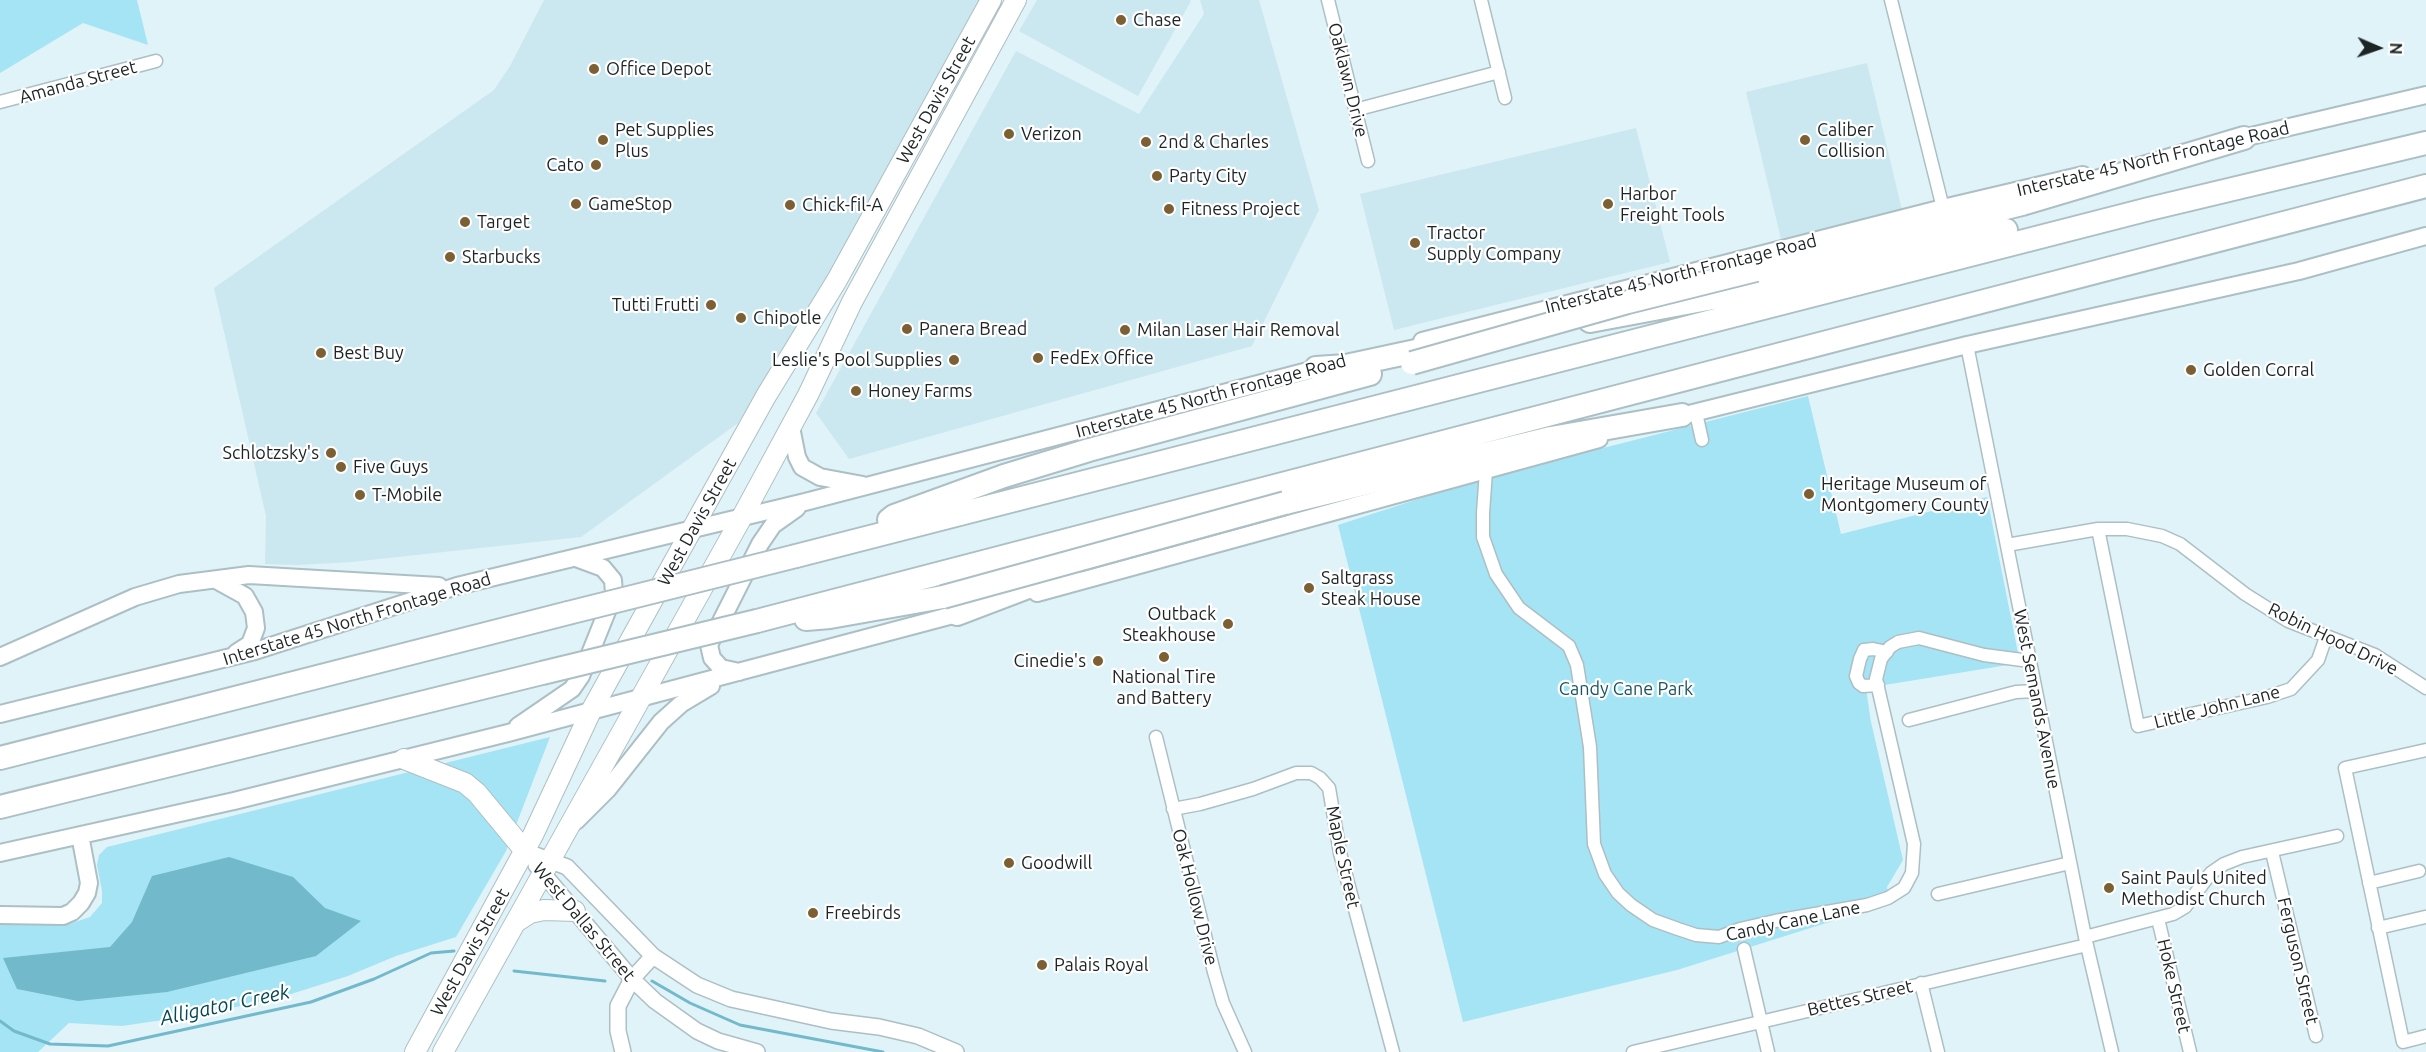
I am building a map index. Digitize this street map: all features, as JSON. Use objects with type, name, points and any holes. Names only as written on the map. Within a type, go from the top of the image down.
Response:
[{"type":"highway","points":[[868,537],[894,516],[1004,476],[1089,450],[1628,302],[2022,204],[2244,138]]},
{"type":"highway","points":[[0,758],[2149,209],[2426,143]]},
{"type":"highway","points":[[0,807],[757,621],[2426,186]]},
{"type":"highway","points":[[1316,368],[1346,366],[1416,350],[1621,316],[1777,286],[2037,222],[2149,209]]},
{"type":"highway","points":[[757,621],[950,606],[1285,503],[1551,438],[1689,414]]},
{"type":"highway","points":[[950,606],[1444,441]]},
{"type":"main road","name":"West Davis Street","points":[[415,1052],[525,851],[591,711],[766,396],[837,280],[992,0]]},
{"type":"main road","name":"West Davis Street","points":[[443,1052],[742,517],[791,427],[852,302],[1016,0]]},
{"type":"main road","name":"Interstate 45 North Frontage Road","points":[[0,714],[255,651],[457,586],[805,502],[1508,318],[1943,208],[2426,95]]},
{"type":"main road","points":[[0,853],[234,801],[642,699],[734,675],[950,606],[1486,471],[1689,414],[1967,345],[2299,272],[2426,236]]},
{"type":"main road","points":[[791,427],[797,457],[802,466],[820,477],[867,486]]},
{"type":"main road","points":[[734,675],[721,668],[712,658],[709,645],[760,544],[773,525],[805,502]]},
{"type":"main road","points":[[508,733],[572,689],[581,676],[614,594],[613,580],[603,568],[576,558]]},
{"type":"main road","points":[[0,657],[135,597],[179,584],[249,575],[337,579],[422,587],[457,586]]},
{"type":"main road","points":[[216,580],[245,596],[254,612],[256,628],[250,644],[230,657]]},
{"type":"main road","points":[[569,828],[608,789],[661,722],[681,704],[734,675]]},
{"type":"main road","points":[[404,759],[465,783],[477,793],[525,851]]},
{"type":"main road","points":[[0,915],[63,916],[72,912],[81,903],[87,893],[89,883],[80,835]]},
{"type":"main road","points":[[516,922],[531,913],[544,910],[575,911]]},
{"type":"street","name":"Oaklawn Drive","points":[[1328,0],[1368,161]]},
{"type":"street","points":[[1481,0],[1506,98]]},
{"type":"street","points":[[1891,0],[1943,208]]},
{"type":"street","name":"Amanda Street","points":[[0,102],[156,62]]},
{"type":"street","points":[[1355,110],[1499,72]]},
{"type":"street","name":"West Semands Avenue","points":[[1967,345],[2070,863],[2112,1052]]},
{"type":"street","points":[[1689,414],[1702,440]]},
{"type":"street","name":"Candy Cane Lane","points":[[1486,471],[1483,537],[1496,574],[1519,608],[1569,646],[1577,664],[1590,747],[1594,844],[1605,874],[1618,893],[1653,920],[1696,936],[1719,937],[1740,929],[1775,921],[1867,905],[1888,898],[1904,888],[1912,873],[1914,844],[1876,679],[1881,659],[1887,652]]},
{"type":"street","name":"Robin Hood Drive","points":[[2007,545],[2098,529],[2127,529],[2162,536],[2180,544],[2288,621],[2375,655],[2426,688]]},
{"type":"street","name":"Little John Lane","points":[[2098,529],[2138,726],[2267,697],[2291,689],[2318,660],[2326,637]]},
{"type":"street","points":[[1878,685],[1863,686],[1856,676],[1864,650],[1887,652],[1898,642],[1919,638],[1983,655],[2030,661]]},
{"type":"street","points":[[1909,720],[2016,692],[2036,691]]},
{"type":"street","name":"Oak Hollow Drive","points":[[1156,737],[1214,972],[1223,1003],[1245,1052]]},
{"type":"street","points":[[2426,750],[2345,768],[2403,1042],[2426,1036]]},
{"type":"street","name":"Maple Street","points":[[1173,809],[1252,789],[1296,773],[1311,773],[1320,778],[1329,788],[1340,854],[1392,1052]]},
{"type":"street","name":"Bettes Street","points":[[1633,1052],[1921,983],[2086,941],[2158,919],[2185,907],[2211,873],[2224,864],[2242,857],[2337,836]]},
{"type":"street","name":"West Dallas Street","points":[[525,851],[547,867],[575,911],[632,979],[655,1001],[697,1031],[718,1041],[758,1052]]},
{"type":"street","name":"Ferguson Street","points":[[2272,852],[2316,1036]]},
{"type":"street","points":[[1938,894],[2070,863]]},
{"type":"street","name":"West Dallas Street","points":[[547,867],[567,867],[653,956],[697,985],[731,999],[831,1021],[879,1027],[918,1036],[956,1052]]},
{"type":"street","points":[[2369,883],[2420,871]]},
{"type":"street","points":[[2378,928],[2425,917]]},
{"type":"street","name":"Hoke Street","points":[[2158,919],[2190,1052]]},
{"type":"street","points":[[1744,949],[1768,1052]]},
{"type":"street","points":[[623,1052],[618,1031],[618,1006],[632,979],[653,956]]},
{"type":"street","points":[[1921,983],[1938,1052]]},
{"type":"shaded area","points":[[544,0],[981,0],[814,305],[738,423],[581,537],[352,562],[265,564],[266,516],[214,288],[494,90],[510,66]]},
{"type":"shaded area","points":[[1037,0],[1191,1],[1138,96],[1019,31]]},
{"type":"shaded area","points":[[1200,0],[1259,0],[1319,210],[1252,346],[849,459],[816,413],[1016,51],[1139,114],[1204,14]]},
{"type":"shaded area","points":[[1867,63],[1902,210],[1781,239],[1746,92]]},
{"type":"shaded area","points":[[1636,128],[1670,262],[1394,330],[1360,194]]},
{"type":"shaded area","points":[[229,857],[293,877],[325,908],[361,921],[316,956],[167,992],[78,1001],[17,989],[3,958],[110,947],[132,922],[152,876]]},
{"type":"green space","points":[[0,0],[137,0],[148,45],[83,23],[0,73]]},
{"type":"green space","name":"Candy Cane Park","points":[[1808,396],[1841,534],[1987,497],[2020,663],[1866,688],[1871,722],[1903,860],[1887,887],[1890,903],[1677,970],[1463,1022],[1338,525],[1477,480]]},
{"type":"green space","points":[[550,737],[506,851],[456,937],[288,995],[210,1013],[122,1026],[69,1023],[38,1052],[0,1052],[0,925],[66,925],[90,917],[102,903],[97,865],[99,855],[107,847]]},
{"type":"waterway","name":"Alligator Creek","points":[[0,1021],[14,1031],[50,1044],[108,1046],[311,1002],[374,979],[431,953],[454,951]]},
{"type":"waterway","name":"Alligator Creek","points":[[514,971],[605,981]]},
{"type":"waterway","name":"Alligator Creek","points":[[652,981],[690,1003],[740,1025],[883,1052]]},
{"type":"place","name":"Chase","points":[[1121,20]]},
{"type":"place","name":"Office Depot","points":[[594,69]]},
{"type":"place","name":"Verizon","points":[[1009,134]]},
{"type":"place","name":"Pet Supplies Plus","points":[[603,140]]},
{"type":"place","name":"Caliber Collision","points":[[1805,140]]},
{"type":"place","name":"2nd & Charles","points":[[1146,142]]},
{"type":"place","name":"Cato","points":[[596,165]]},
{"type":"place","name":"Party City","points":[[1157,176]]},
{"type":"place","name":"GameStop","points":[[576,204]]},
{"type":"place","name":"Harbor Freight Tools","points":[[1608,204]]},
{"type":"place","name":"Chick-fil-A","points":[[790,205]]},
{"type":"place","name":"Fitness Project","points":[[1169,209]]},
{"type":"place","name":"Target","points":[[465,222]]},
{"type":"place","name":"Tractor Supply Company","points":[[1415,243]]},
{"type":"place","name":"Starbucks","points":[[450,257]]},
{"type":"place","name":"Tutti Frutti","points":[[711,305]]},
{"type":"place","name":"Chipotle","points":[[741,318]]},
{"type":"place","name":"Panera Bread","points":[[907,329]]},
{"type":"place","name":"Milan Laser Hair Removal","points":[[1125,330]]},
{"type":"place","name":"Best Buy","points":[[321,353]]},
{"type":"place","name":"FedEx Office","points":[[1038,358]]},
{"type":"place","name":"Leslie's Pool Supplies","points":[[954,360]]},
{"type":"place","name":"Golden Corral","points":[[2191,370]]},
{"type":"place","name":"Honey Farms","points":[[856,391]]},
{"type":"place","name":"Schlotzsky's","points":[[331,453]]},
{"type":"place","name":"Five Guys","points":[[341,467]]},
{"type":"place","name":"Heritage Museum of Montgomery County","points":[[1809,494]]},
{"type":"place","name":"T-Mobile","points":[[360,495]]},
{"type":"place","name":"Saltgrass Steak House","points":[[1309,588]]},
{"type":"place","name":"Outback Steakhouse","points":[[1228,624]]},
{"type":"place","name":"National Tire and Battery","points":[[1164,657]]},
{"type":"place","name":"Cinedie's","points":[[1098,661]]},
{"type":"place","name":"Goodwill","points":[[1009,863]]},
{"type":"place","name":"Saint Pauls United Methodist Church","points":[[2109,888]]},
{"type":"place","name":"Freebirds","points":[[813,913]]},
{"type":"place","name":"Palais Royal","points":[[1042,965]]}]
